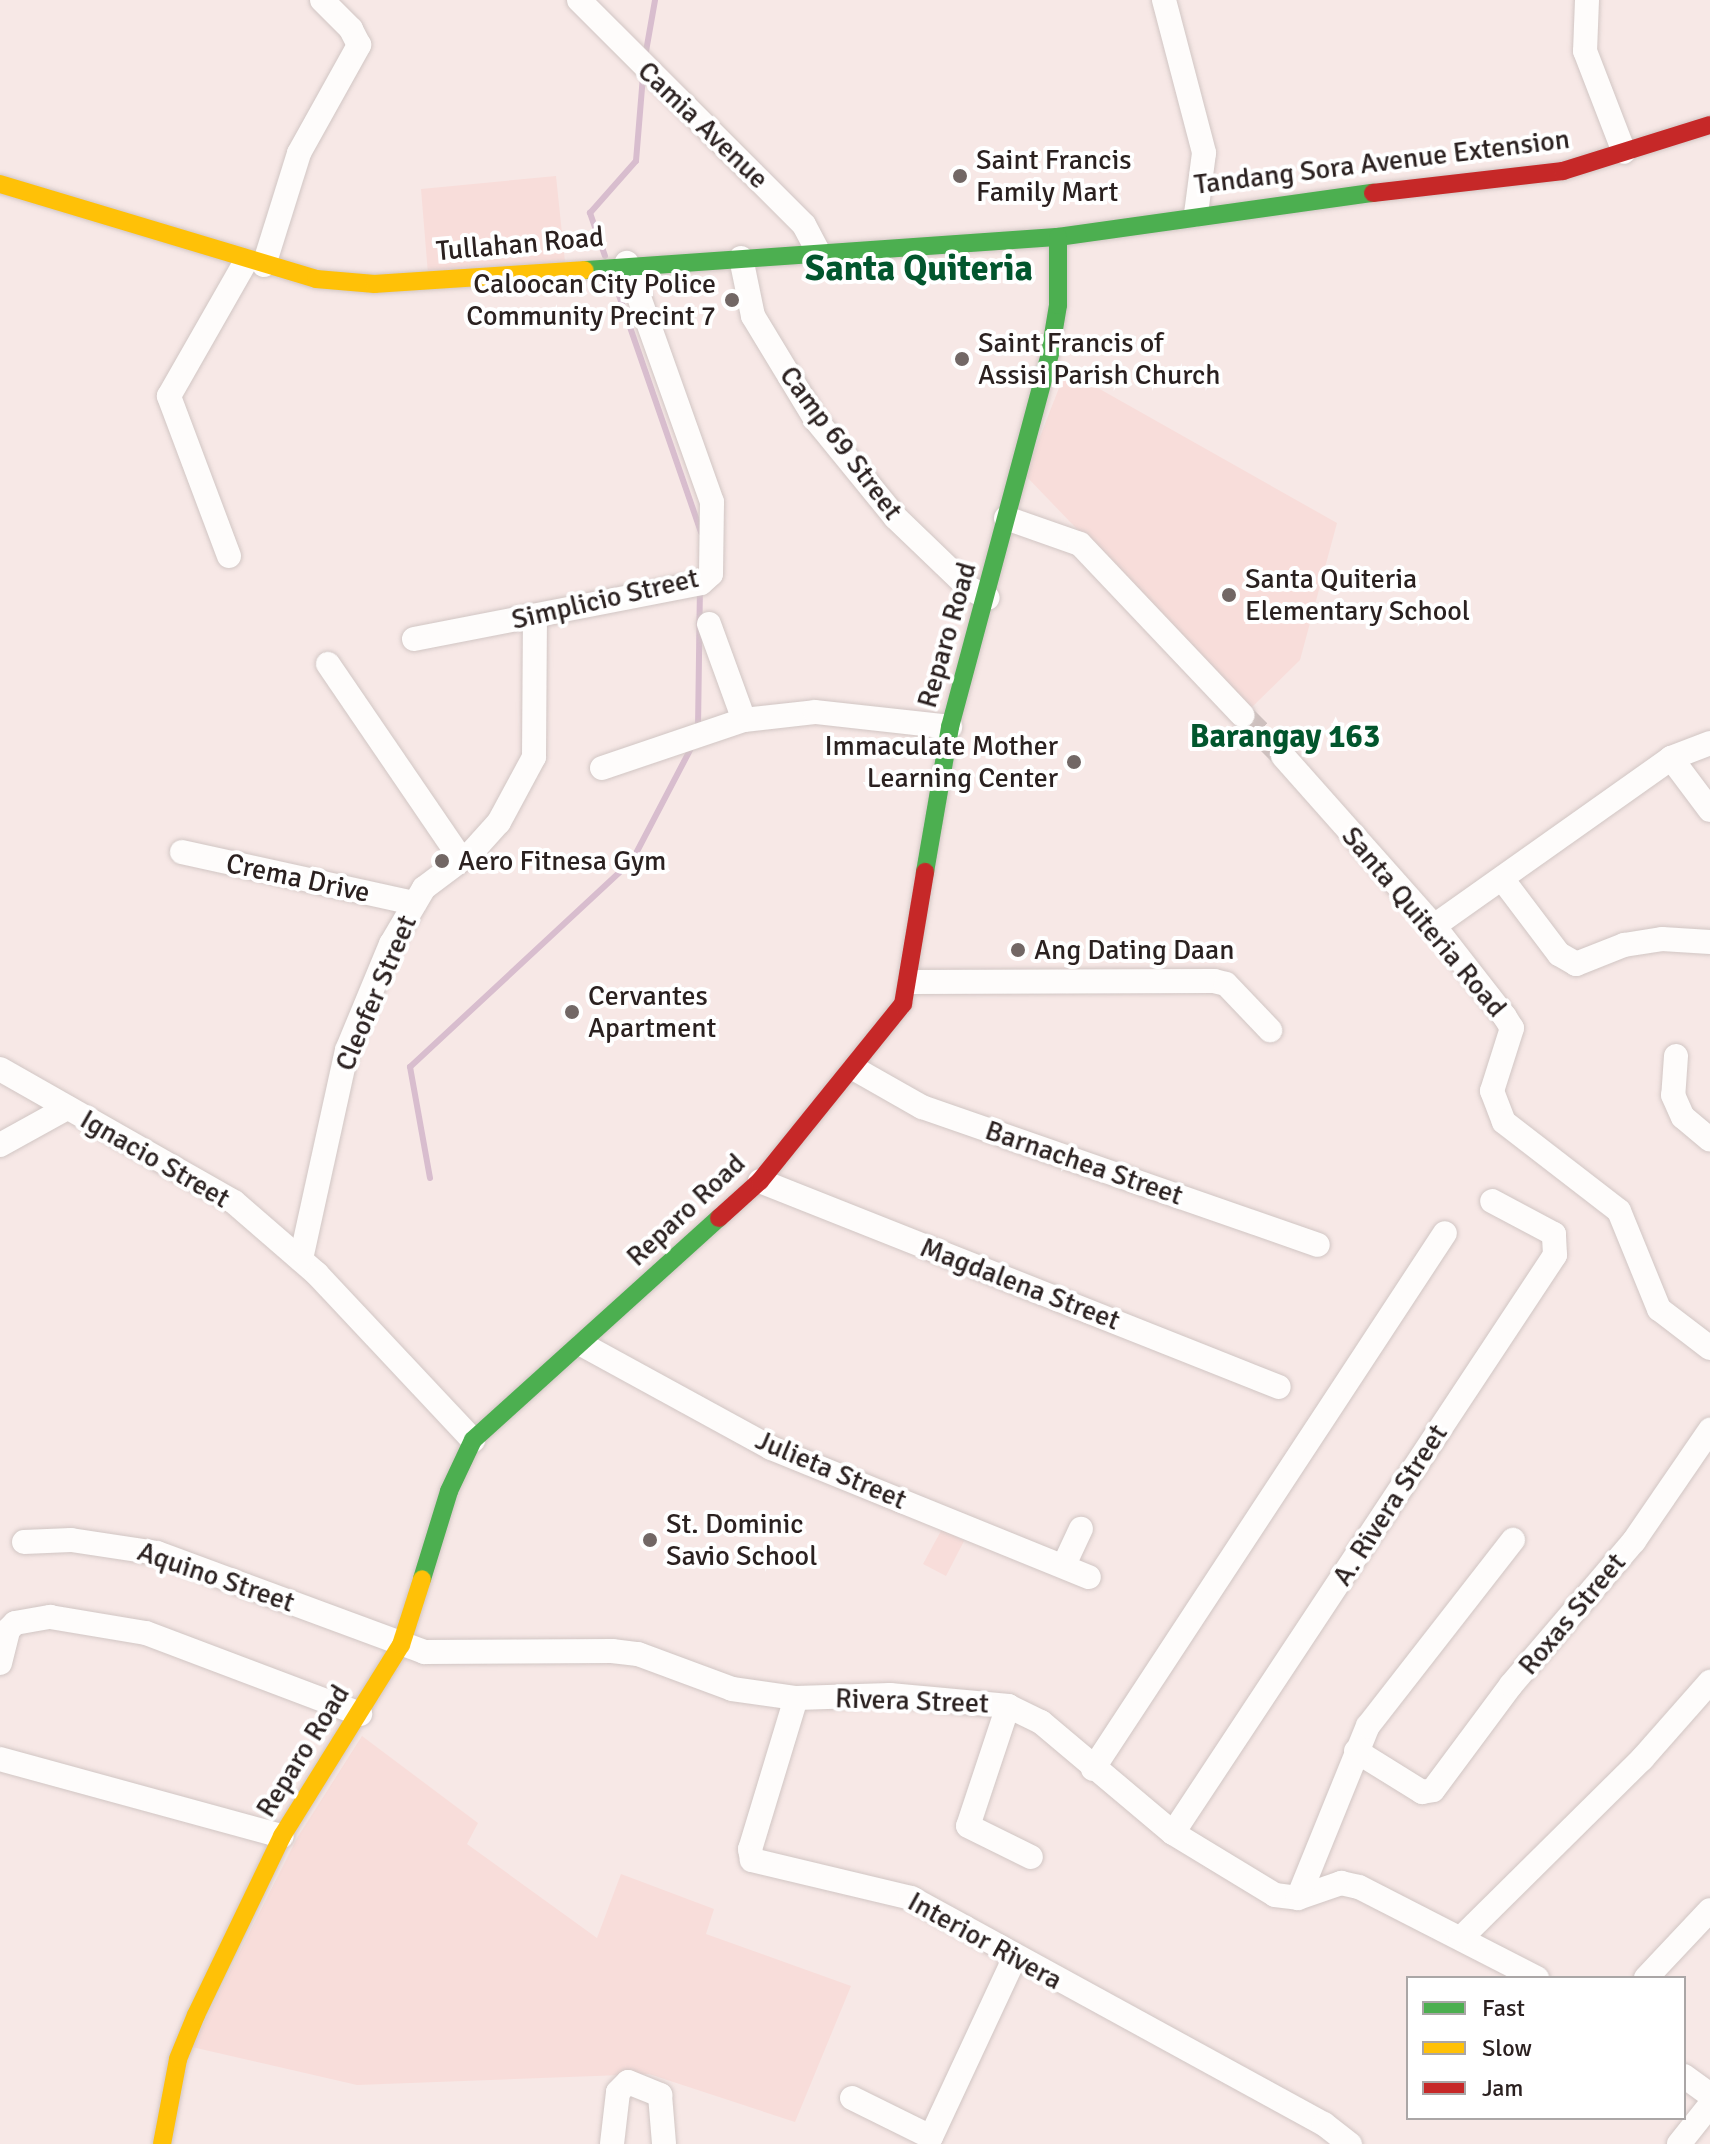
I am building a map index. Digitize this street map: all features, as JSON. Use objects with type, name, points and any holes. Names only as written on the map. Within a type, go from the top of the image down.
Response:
[{"type":"main road","name":"Tandang Sora Avenue Extension","points":[[1058,237],[1196,214],[1510,179],[1624,152],[1710,125]]},
{"type":"main road","name":"Tullahan Road","points":[[0,184],[255,263],[316,279],[375,284],[627,263],[820,255],[1058,237]]},
{"type":"main road","name":"Reparo Road","points":[[162,2144],[178,2059],[282,1836],[401,1645],[449,1491],[473,1440],[583,1345],[760,1181],[895,1019],[910,982],[950,727],[988,598],[1050,353],[1058,305],[1058,237]]},
{"type":"street","points":[[229,556],[169,396],[255,263],[299,153],[359,45],[351,29],[322,0]]},
{"type":"street","name":"Camia Avenue","points":[[579,0],[804,225],[820,255]]},
{"type":"street","points":[[1164,0],[1204,153],[1196,214]]},
{"type":"street","points":[[1587,0],[1585,51],[1624,152]]},
{"type":"street","name":"Camp 69 Street","points":[[741,258],[753,316],[816,420],[895,517],[969,588],[988,598]]},
{"type":"street","name":"Simplicio Street","points":[[414,639],[701,583],[711,574],[712,502],[627,263]]},
{"type":"street","points":[[1006,518],[1080,544],[1242,715]]},
{"type":"street","name":"Cleofer Street","points":[[301,1259],[347,1050],[414,903],[439,874],[461,859],[499,822],[534,757],[535,617]]},
{"type":"street","points":[[709,624],[744,720]]},
{"type":"street","points":[[328,664],[461,859]]},
{"type":"street","points":[[602,768],[744,720],[815,712],[950,727]]},
{"type":"street","points":[[1434,926],[1671,758],[1710,743]]},
{"type":"street","name":"Santa Quiteria Road","points":[[1283,756],[1434,926],[1512,1028],[1492,1091],[1504,1122],[1619,1211],[1659,1309],[1710,1348]]},
{"type":"street","points":[[1671,758],[1710,810]]},
{"type":"street","name":"Crema Drive","points":[[182,852],[414,903]]},
{"type":"street","points":[[1503,880],[1559,954],[1576,964],[1624,945],[1662,939],[1710,942]]},
{"type":"street","points":[[910,982],[1214,981],[1226,984],[1270,1030]]},
{"type":"street","points":[[1676,1056],[1673,1095],[1683,1117],[1710,1140]]},
{"type":"street","points":[[0,1069],[67,1108]]},
{"type":"street","name":"Barnachea Street","points":[[855,1069],[922,1107],[1318,1245]]},
{"type":"street","name":"Ignacio Street","points":[[0,1145],[67,1108],[165,1158],[234,1202],[301,1259]]},
{"type":"street","name":"Magdalena Street","points":[[760,1181],[1279,1387]]},
{"type":"street","name":"A. Rivera Street","points":[[1173,1833],[1555,1255],[1554,1234],[1492,1201]]},
{"type":"street","points":[[1093,1769],[1445,1233]]},
{"type":"street","points":[[301,1259],[473,1440]]},
{"type":"street","name":"Julieta Street","points":[[583,1345],[771,1448],[1089,1577]]},
{"type":"street","name":"Roxas Street","points":[[1356,1751],[1428,1793],[1634,1541],[1710,1430]]},
{"type":"street","points":[[1064,1565],[1081,1529]]},
{"type":"street","points":[[1298,1898],[1356,1751],[1386,1702],[1513,1540]]},
{"type":"street","name":"Aquino Street","points":[[24,1542],[86,1541],[157,1553],[401,1645]]},
{"type":"street","points":[[0,1663],[8,1630],[15,1623],[63,1619],[146,1633],[360,1714]]},
{"type":"street","name":"Rivera Street","points":[[401,1645],[424,1652],[612,1651],[638,1654],[732,1689],[796,1698],[890,1695],[1008,1706],[1041,1722],[1093,1769],[1173,1833],[1275,1895],[1298,1898]]},
{"type":"street","points":[[1461,1938],[1631,1770],[1710,1682]]},
{"type":"street","name":"Interior Rivera","points":[[796,1698],[750,1849],[752,1860],[911,1898],[1324,2124],[1350,2144]]},
{"type":"street","points":[[1008,1706],[968,1826],[1031,1857]]},
{"type":"street","points":[[0,1759],[282,1836]]},
{"type":"street","points":[[1298,1898],[1341,1883],[1359,1887],[1533,1976]]},
{"type":"street","points":[[1648,1976],[1710,1910]]},
{"type":"street","points":[[852,2098],[931,2137],[1015,1957]]},
{"type":"street","points":[[1686,2077],[1710,2095]]},
{"type":"street","points":[[612,2144],[618,2092],[628,2082],[660,2095],[664,2144]]},
{"type":"street","points":[[1679,2144],[1710,2105]]},
{"type":"shaded area","points":[[556,176],[565,262],[428,274],[421,189]]},
{"type":"shaded area","name":"Santa Quiteria Elementary School","points":[[1066,370],[1337,523],[1300,660],[1250,709],[1025,475]]},
{"type":"shaded area","points":[[942,1529],[964,1541],[946,1576],[923,1564]]},
{"type":"shaded area","points":[[362,1736],[478,1823],[467,1844],[597,1938],[621,1874],[714,1909],[706,1934],[851,1986],[795,2122],[649,2074],[357,2085],[192,2047],[297,1838]]},
{"type":"waterway","points":[[645,57],[655,0]]},
{"type":"waterway","points":[[605,256],[590,213],[636,161],[643,76]]},
{"type":"waterway","points":[[613,278],[701,532]]},
{"type":"waterway","points":[[698,728],[700,587]]},
{"type":"waterway","points":[[430,1178],[410,1067],[632,861],[692,746]]},
{"type":"tunnel","points":[[1242,715],[1283,756]]},
{"type":"traffic: fast","points":[[585,270],[1058,237],[1373,193]]},
{"type":"traffic: fast","points":[[925,872],[950,727],[1050,353],[1058,305],[1058,237]]},
{"type":"traffic: fast","points":[[422,1579],[449,1491],[473,1440],[719,1218]]},
{"type":"traffic: slow","points":[[0,184],[316,279],[375,284],[585,270]]},
{"type":"traffic: slow","points":[[162,2144],[178,2059],[196,2015],[282,1836],[401,1645],[422,1579]]},
{"type":"traffic: jam","points":[[1373,193],[1563,171],[1710,125]]},
{"type":"traffic: jam","points":[[719,1218],[760,1181],[903,1004],[925,872]]},
{"type":"place","name":"Saint Francis Family Mart","points":[[960,176]]},
{"type":"place","name":"Caloocan City Police Community Precint 7","points":[[732,300]]},
{"type":"place","name":"Saint Francis of Assisi Parish Church","points":[[962,359]]},
{"type":"place","name":"Santa Quiteria Elementary School","points":[[1229,595]]},
{"type":"place","name":"Immaculate Mother Learning Center","points":[[1074,762]]},
{"type":"place","name":"Aero Fitnesa Gym","points":[[442,861]]},
{"type":"place","name":"Ang Dating Daan","points":[[1018,950]]},
{"type":"place","name":"Cervantes Apartment","points":[[572,1012]]},
{"type":"place","name":"St. Dominic Savio School","points":[[650,1540]]},
{"type":"district","name":"Santa Quiteria","points":[[919,269]]},
{"type":"district","name":"Barangay 163","points":[[1285,737]]}]
